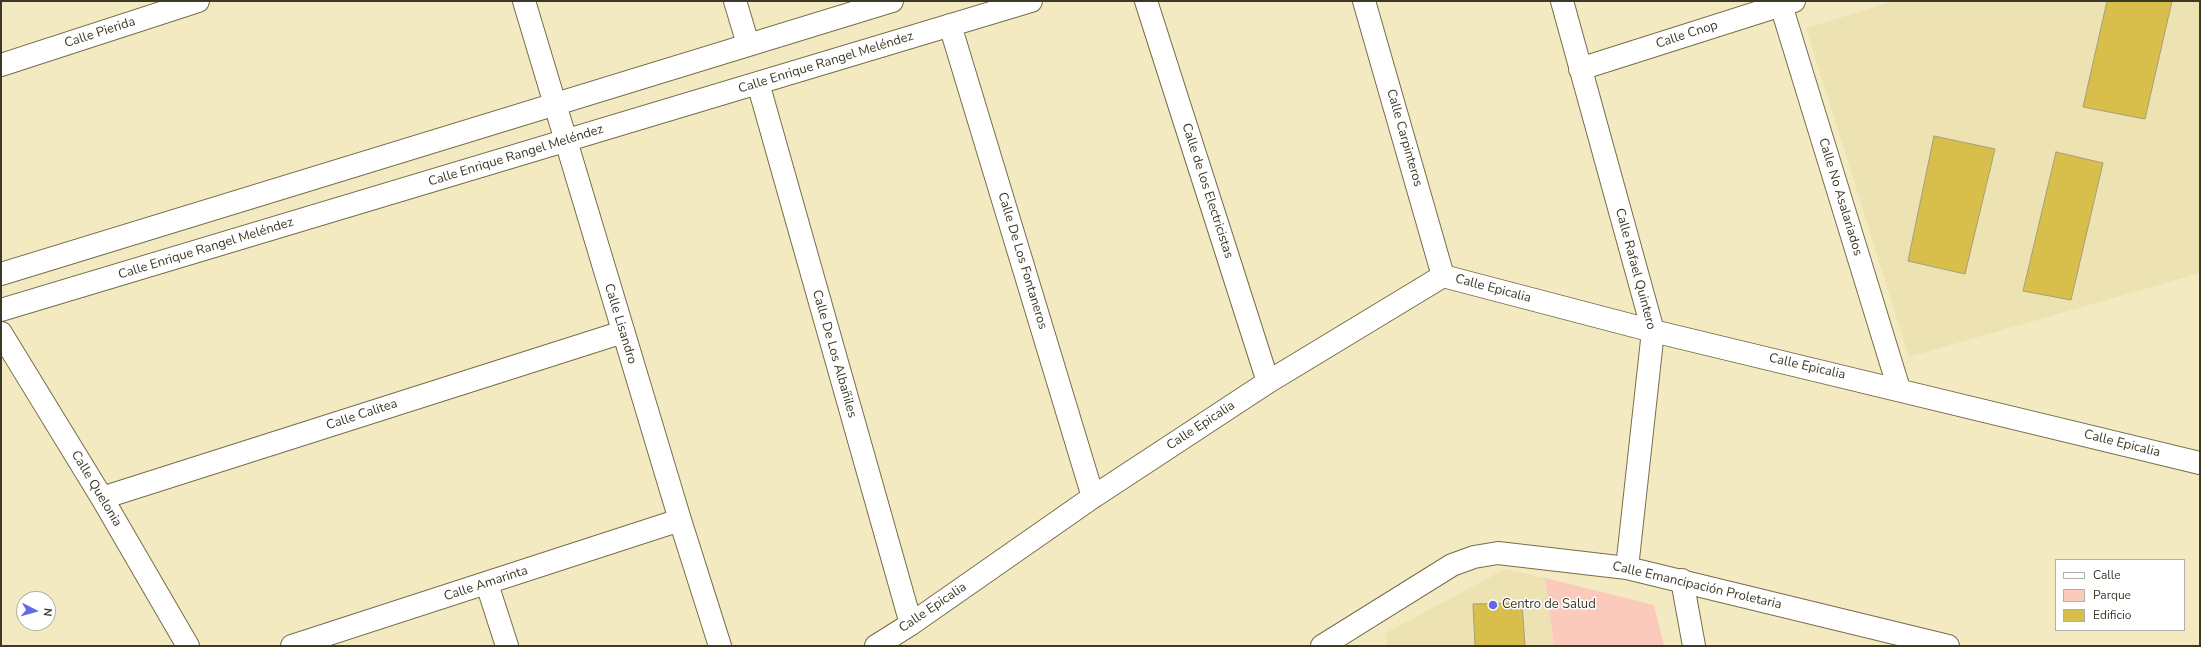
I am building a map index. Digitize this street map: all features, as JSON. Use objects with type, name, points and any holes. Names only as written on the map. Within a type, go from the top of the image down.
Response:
[{"type":"street","name":"Calle Pierida","points":[[1,65],[198,1]]},
{"type":"street","name":"Calle Lisandro","points":[[524,1],[680,520],[720,646]]},
{"type":"street","points":[[735,1],[748,44]]},
{"type":"street","points":[[1,274],[892,1]]},
{"type":"street","name":"Calle Enrique Rangel Meléndez","points":[[1,310],[1031,1]]},
{"type":"street","name":"Calle de los Electricistas","points":[[1146,1],[1268,382]]},
{"type":"street","name":"Calle Carpinteros","points":[[1364,1],[1443,276]]},
{"type":"street","name":"Calle Rafael Quintero","points":[[1562,1],[1653,331],[1627,568]]},
{"type":"street","name":"Calle Cnop","points":[[1580,69],[1788,3]]},
{"type":"street","name":"Calle No Asalariados","points":[[1788,3],[1899,389]]},
{"type":"street","name":"Calle De Los Fontaneros","points":[[950,25],[1093,498]]},
{"type":"street","name":"Calle De Los Albañiles","points":[[758,83],[910,624]]},
{"type":"street","name":"Calle Epicalia","points":[[876,646],[1093,498],[1268,382],[1443,276],[1653,331],[1899,389],[2200,463]]},
{"type":"street","name":"Calle Calitea","points":[[102,498],[623,332]]},
{"type":"street","name":"Calle Quelonia","points":[[1,333],[102,498],[188,646]]},
{"type":"street","name":"Calle Amarinta","points":[[292,646],[487,584],[680,520]]},
{"type":"street","name":"Calle Emancipación Proletaria","points":[[1322,646],[1452,564],[1474,557],[1498,554],[1627,568],[1682,580],[1948,646]]},
{"type":"street","points":[[1682,580],[1694,646]]},
{"type":"street","points":[[487,584],[508,646]]},
{"type":"shaded area","points":[[1895,1],[2200,1],[2200,273],[1909,357],[1806,28]]},
{"type":"shaded area","name":"Centro de Salud","points":[[1505,569],[1545,578],[1554,646],[1387,646],[1386,633]]},
{"type":"green space","points":[[1545,578],[1654,605],[1664,646],[1554,646]]},
{"type":"building","points":[[2107,1],[2172,1],[2145,119],[2083,107]]},
{"type":"building","points":[[1934,136],[1995,149],[1965,274],[1908,261]]},
{"type":"building","points":[[2056,152],[2103,163],[2071,300],[2023,291]]},
{"type":"building","points":[[1522,603],[1525,646],[1475,646],[1473,604]]},
{"type":"place","name":"Centro de Salud","points":[[1493,605]]}]
